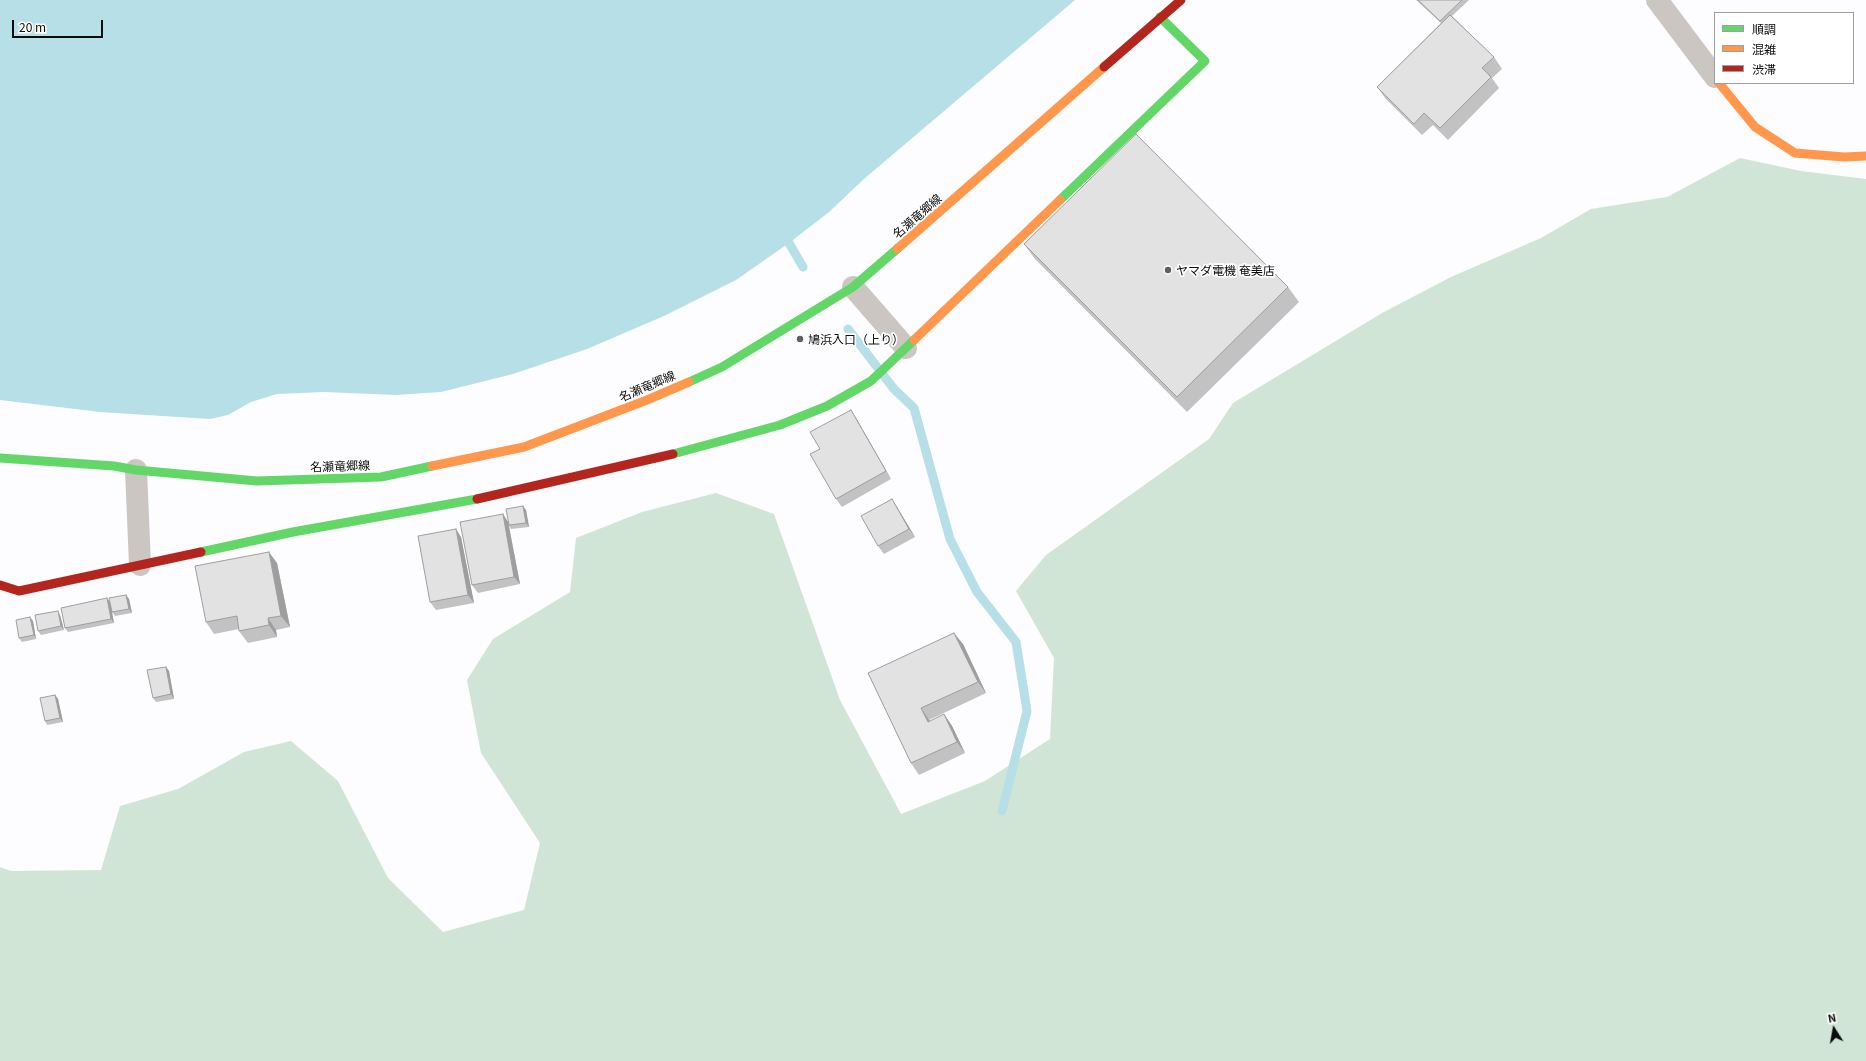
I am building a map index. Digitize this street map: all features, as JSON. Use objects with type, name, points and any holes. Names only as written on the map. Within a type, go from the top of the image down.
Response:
[{"type":"street","name":"名瀬竜郷線","points":[[0,458],[114,466],[136,470],[257,481],[381,476],[524,447],[647,400],[722,367],[853,286],[931,220],[1181,0]]},
{"type":"street","points":[[1657,0],[1714,76]]},
{"type":"street","points":[[0,585],[20,591],[293,532],[464,502],[639,463],[780,425],[827,406],[871,381],[1205,61],[1160,17]]},
{"type":"street","points":[[1721,84],[1755,127],[1795,153],[1844,157],[1866,156]]},
{"type":"street","points":[[853,286],[906,348]]},
{"type":"street","points":[[136,470],[140,565]]},
{"type":"green space","points":[[1740,158],[1801,171],[1866,179],[1866,1061],[0,1061],[0,867],[11,871],[101,870],[120,806],[178,789],[244,752],[291,741],[338,781],[388,878],[443,932],[524,910],[540,843],[481,753],[467,680],[493,639],[570,592],[576,538],[642,512],[716,493],[774,514],[840,700],[901,814],[985,781],[1050,739],[1054,658],[1016,591],[1046,555],[1209,439],[1233,403],[1382,313],[1451,277],[1541,238],[1591,209],[1667,197]]},
{"type":"water","points":[[0,0],[1075,0],[864,179],[829,212],[789,243],[736,280],[664,316],[587,349],[513,374],[441,392],[396,395],[325,392],[277,394],[251,402],[228,415],[210,419],[100,412],[0,400]]},
{"type":"building","points":[[1418,0],[1462,0],[1440,21]]},
{"type":"building","points":[[1450,15],[1494,57],[1482,68],[1491,77],[1440,128],[1424,113],[1414,124],[1377,87]]},
{"type":"building","points":[[1136,134],[1288,287],[1177,397],[1024,244]]},
{"type":"building","points":[[851,410],[886,471],[836,499],[810,454],[820,449],[810,432]]},
{"type":"building","points":[[892,499],[909,529],[878,546],[861,516]]},
{"type":"building","points":[[523,506],[526,523],[509,525],[506,509]]},
{"type":"building","points":[[503,514],[514,577],[472,585],[460,522]]},
{"type":"building","points":[[456,529],[468,595],[430,602],[418,536]]},
{"type":"building","points":[[269,552],[281,616],[268,618],[269,625],[239,631],[237,616],[206,622],[195,566]]},
{"type":"building","points":[[126,595],[129,609],[112,612],[109,598]]},
{"type":"building","points":[[107,598],[111,619],[65,628],[61,608]]},
{"type":"building","points":[[58,611],[61,626],[38,631],[35,615]]},
{"type":"building","points":[[30,617],[34,635],[19,638],[16,620]]},
{"type":"building","points":[[954,633],[978,682],[921,708],[928,722],[944,714],[957,742],[911,763],[868,673]]},
{"type":"building","points":[[166,667],[171,694],[153,698],[147,670]]},
{"type":"building","points":[[55,695],[60,718],[45,721],[40,698]]},
{"type":"waterway","points":[[789,243],[803,267]]},
{"type":"waterway","points":[[848,329],[894,389],[914,408],[950,539],[977,592],[1016,642],[1027,711],[1002,811]]},
{"type":"traffic: fast","points":[[1060,200],[1205,61],[1160,17]]},
{"type":"traffic: fast","points":[[689,382],[722,367],[853,287],[897,249]]},
{"type":"traffic: fast","points":[[673,454],[780,425],[827,406],[871,381],[914,340]]},
{"type":"traffic: fast","points":[[0,458],[114,466],[136,470],[257,481],[381,477],[432,466]]},
{"type":"traffic: fast","points":[[201,552],[293,532],[477,499]]},
{"type":"traffic: slow","points":[[897,249],[1104,67]]},
{"type":"traffic: slow","points":[[1720,84],[1755,127],[1795,153],[1844,157],[1866,156]]},
{"type":"traffic: slow","points":[[914,340],[1060,200]]},
{"type":"traffic: slow","points":[[432,466],[524,447],[647,400],[689,382]]},
{"type":"traffic: jam","points":[[1104,67],[1181,0]]},
{"type":"traffic: jam","points":[[477,499],[673,454]]},
{"type":"traffic: jam","points":[[0,585],[19,591],[201,552]]},
{"type":"place","name":"ヤマダ電機 奄美店","points":[[1168,270]]},
{"type":"place","name":"鳩浜入口（上り）","points":[[800,339]]}]
